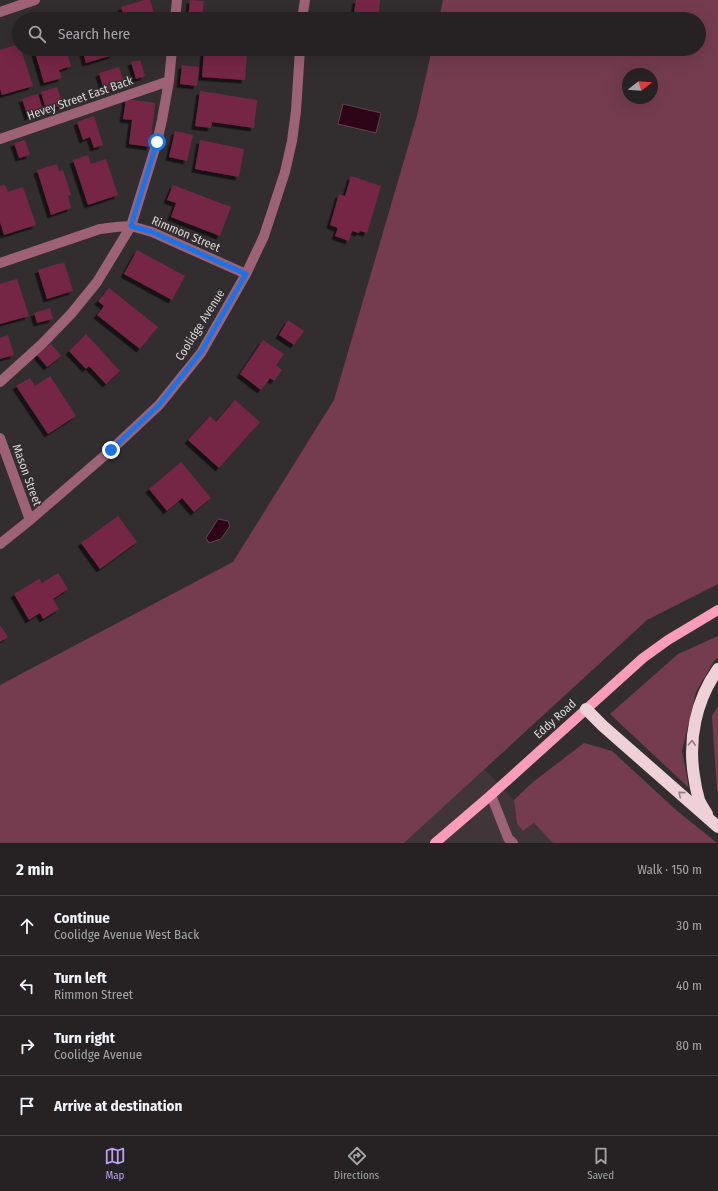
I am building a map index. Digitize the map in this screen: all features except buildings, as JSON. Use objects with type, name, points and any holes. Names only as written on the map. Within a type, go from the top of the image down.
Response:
[{"type":"highway","points":[[714,824],[700,800],[691,761],[692,739],[702,697],[718,668]]},
{"type":"highway","points":[[586,709],[603,726],[714,824]]},
{"type":"main road","name":"Eddy Road","points":[[435,843],[491,795],[643,658],[668,640],[718,610]]},
{"type":"main road","name":"Eddy Road","points":[[698,622],[718,616]]},
{"type":"street","points":[[0,12],[35,0]]},
{"type":"street","points":[[176,12],[177,0]]},
{"type":"street","points":[[303,12],[305,0]]},
{"type":"street","points":[[0,382],[42,344],[71,314],[98,282],[131,226],[157,142],[169,81],[171,56]]},
{"type":"street","name":"Coolidge Avenue","points":[[0,544],[111,450],[159,405],[201,352],[246,274],[264,236],[285,172],[292,141],[300,56]]},
{"type":"street","name":"Hevey Street East Back","points":[[0,139],[169,81]]},
{"type":"street","name":"Rimmon Street","points":[[0,263],[100,229],[131,226],[152,232],[246,274]]},
{"type":"street","name":"Mason Street","points":[[0,438],[30,520]]},
{"type":"street","points":[[491,795],[508,838],[513,843]]},
{"type":"shaded area","points":[[443,0],[718,0],[718,584],[647,620],[404,843],[0,843],[0,685],[233,562],[334,400],[417,116],[430,56],[706,56],[706,12],[440,12]]},
{"type":"shaded area","points":[[343,104],[381,113],[376,133],[338,124]]},
{"type":"shaded area","points":[[218,519],[228,521],[230,526],[221,539],[209,543],[206,538]]},
{"type":"shaded area","points":[[718,636],[718,657],[714,661],[696,692],[682,751],[689,788],[610,714],[678,654]]},
{"type":"shaded area","points":[[718,706],[718,792],[712,716]]},
{"type":"shaded area","points":[[584,743],[612,751],[676,810],[717,843],[553,843],[534,823],[523,831],[517,824],[514,800],[533,782]]},
{"type":"shaded area","points":[[484,769],[514,800],[517,824],[523,831],[534,823],[553,843],[404,843]]},
{"type":"route","points":[[111,450],[159,405],[173,389],[201,352],[246,274],[152,232],[131,226],[157,142]]}]
